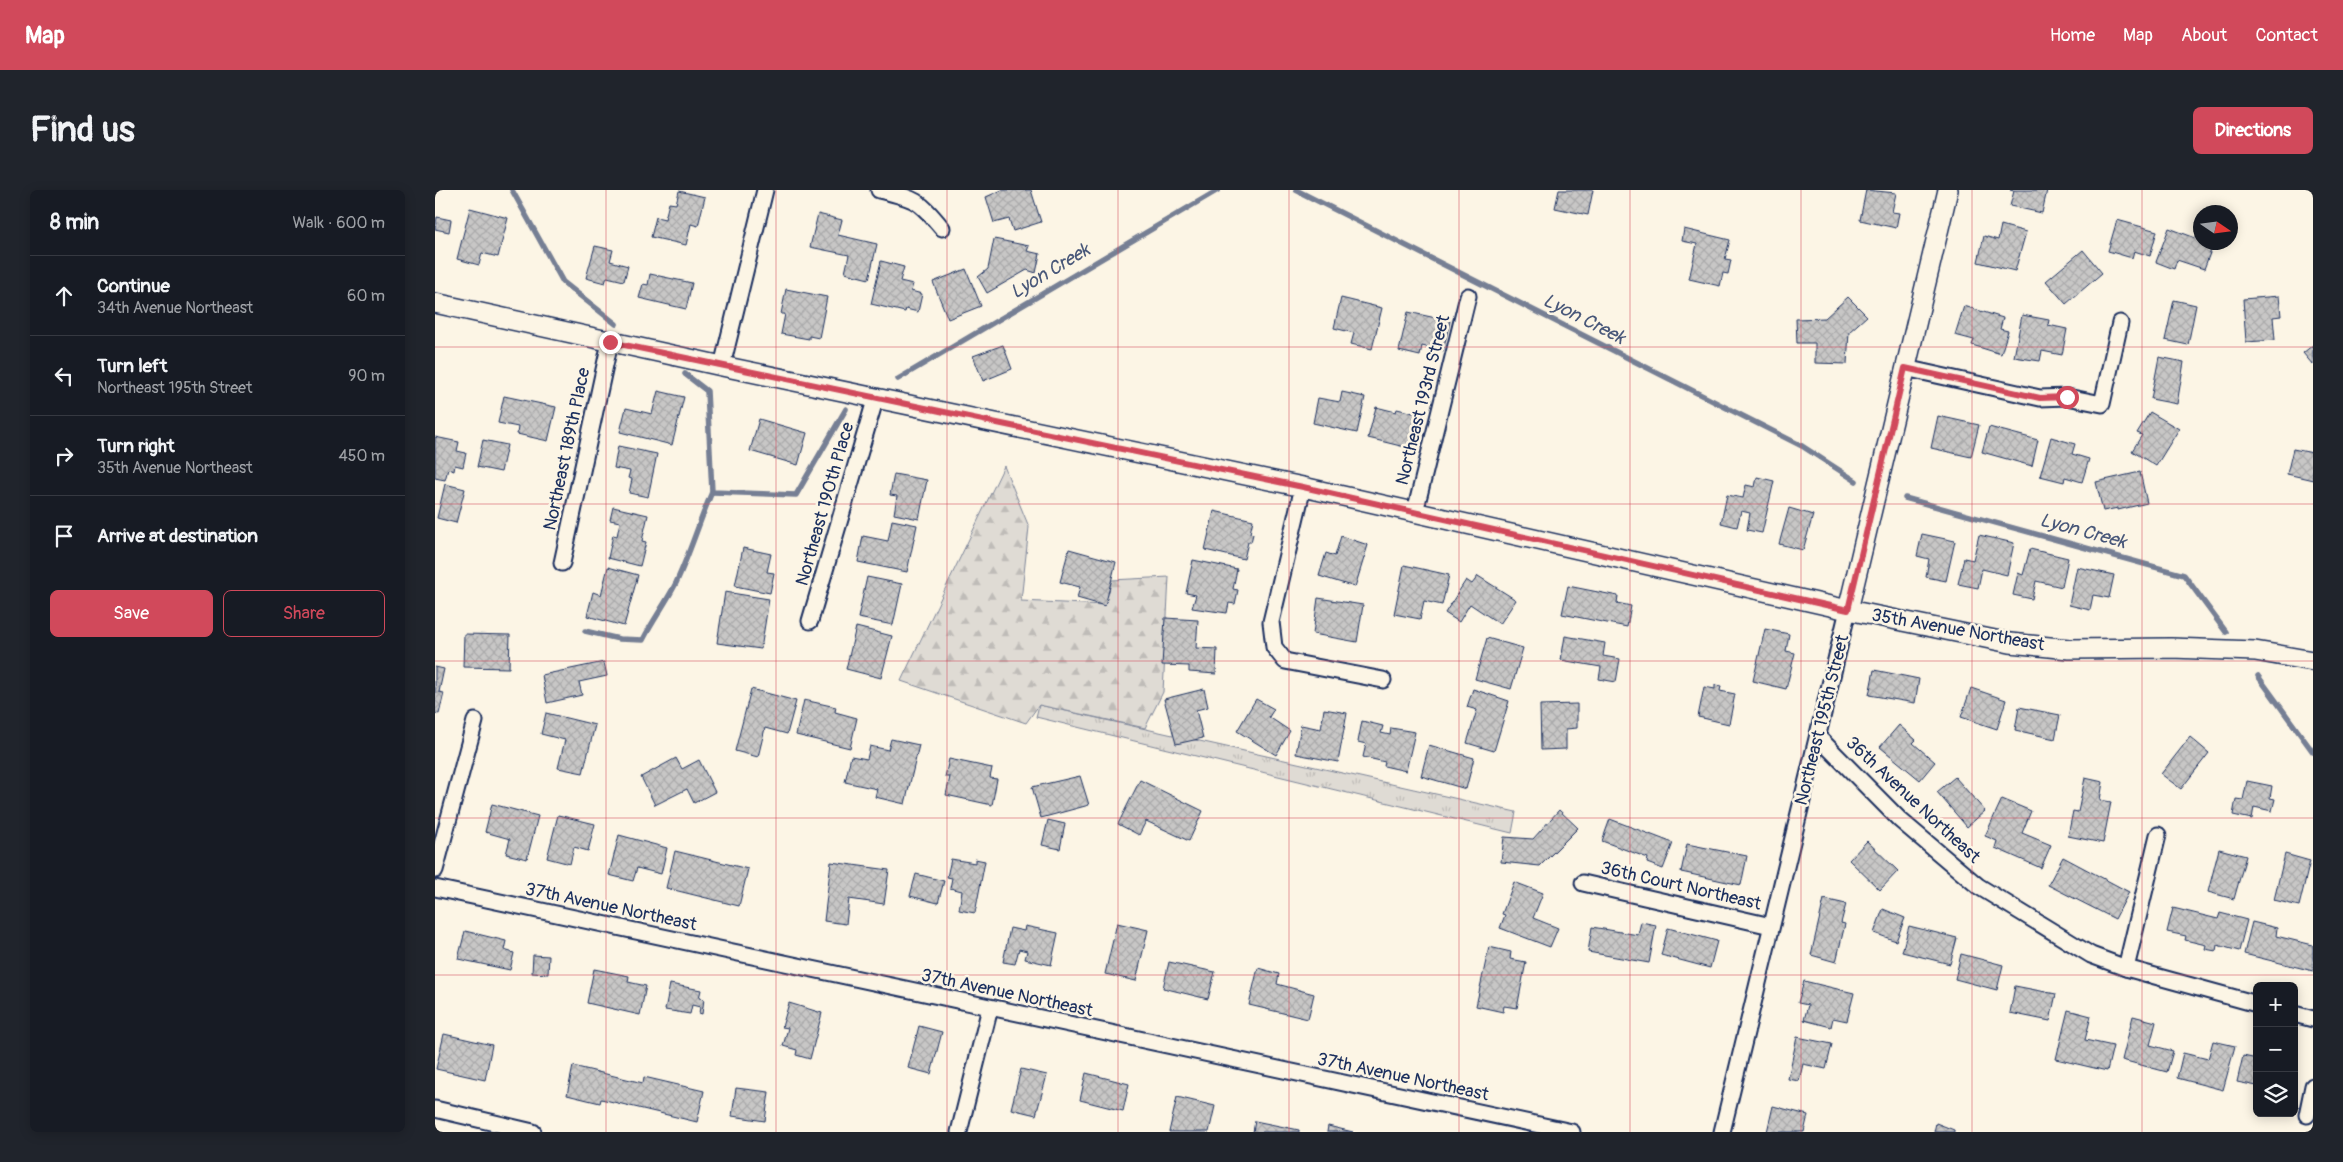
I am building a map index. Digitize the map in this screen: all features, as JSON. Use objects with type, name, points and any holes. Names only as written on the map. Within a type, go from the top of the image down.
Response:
[{"type":"street","points":[[722,366],[765,190]]},
{"type":"street","points":[[879,190],[912,198],[925,207],[942,228]]},
{"type":"street","name":"Northeast 195th Street","points":[[1722,1132],[1948,190]]},
{"type":"street","name":"Northeast 193rd Street","points":[[1415,512],[1468,296]]},
{"type":"street","name":"35th Avenue Northeast","points":[[435,303],[722,366],[1303,487],[1848,610],[2010,643],[2069,649],[2171,648],[2255,651],[2313,661]]},
{"type":"street","points":[[1905,368],[2040,398],[2067,397],[2102,404],[2120,323]]},
{"type":"street","name":"Northeast 189th Place","points":[[562,563],[610,342]]},
{"type":"street","name":"Northeast 190th Place","points":[[810,621],[876,397]]},
{"type":"street","points":[[1303,487],[1271,622],[1275,647],[1285,661],[1383,680]]},
{"type":"street","points":[[435,870],[475,721]]},
{"type":"street","name":"36th Avenue Northeast","points":[[1818,737],[1901,820],[1979,886],[2091,956],[2126,968],[2253,1003]]},
{"type":"street","points":[[2126,968],[2158,835]]},
{"type":"street","name":"36th Court Northeast","points":[[1583,883],[1771,926]]},
{"type":"street","name":"37th Avenue Northeast","points":[[435,888],[1533,1128],[1572,1132]]},
{"type":"street","points":[[959,1132],[990,1008]]},
{"type":"street","points":[[2298,1015],[2313,1019]]},
{"type":"street","points":[[2307,1115],[2313,1086]]},
{"type":"street","points":[[435,1109],[533,1132]]},
{"type":"green space","points":[[1004,466],[1029,527],[1021,601],[1105,605],[1112,580],[1169,577],[1163,692],[1145,728],[1039,705],[1026,723],[901,681]]},
{"type":"green space","points":[[1039,705],[1516,812],[1512,833],[1036,717]]},
{"type":"building","points":[[1002,190],[1031,190],[1041,222],[1013,231],[1009,219],[994,223],[986,197]]},
{"type":"building","points":[[1559,190],[1593,190],[1588,215],[1555,208]]},
{"type":"building","points":[[1866,190],[1896,193],[1892,212],[1899,213],[1896,228],[1860,220]]},
{"type":"building","points":[[2010,190],[2047,190],[2042,213],[2010,206],[2014,191]]},
{"type":"building","points":[[679,191],[705,197],[698,226],[691,224],[686,245],[651,237],[656,217],[665,219],[669,203],[676,204]]},
{"type":"building","points":[[470,208],[508,218],[498,257],[482,253],[479,265],[457,259]]},
{"type":"building","points":[[818,214],[842,220],[838,235],[877,244],[869,279],[845,273],[849,255],[810,247]]},
{"type":"building","points":[[437,217],[451,220],[449,232],[435,229]]},
{"type":"building","points":[[2117,220],[2157,231],[2150,256],[2134,251],[2132,258],[2108,251]]},
{"type":"building","points":[[2001,225],[2026,232],[2015,271],[1978,262],[1984,236],[1998,240]]},
{"type":"building","points":[[2169,228],[2193,237],[2193,250],[2211,250],[2204,269],[2177,260],[2174,269],[2156,262]]},
{"type":"building","points":[[1684,229],[1730,240],[1725,259],[1731,260],[1728,274],[1723,273],[1720,286],[1689,279],[1697,244],[1682,241]]},
{"type":"building","points":[[994,239],[1029,246],[1027,251],[1040,254],[1036,273],[1027,270],[987,293],[978,277],[988,269]]},
{"type":"building","points":[[595,246],[613,250],[610,261],[628,266],[624,281],[607,277],[605,283],[586,278]]},
{"type":"building","points":[[2083,250],[2102,273],[2066,304],[2046,281]]},
{"type":"building","points":[[881,261],[904,267],[900,281],[913,284],[911,291],[922,294],[918,312],[906,309],[905,312],[871,304]]},
{"type":"building","points":[[966,269],[981,306],[948,319],[933,282]]},
{"type":"building","points":[[650,274],[692,283],[686,309],[639,298],[643,284],[648,285]]},
{"type":"building","points":[[786,289],[827,297],[819,338],[809,336],[809,339],[781,334],[785,314],[781,314]]},
{"type":"building","points":[[2279,296],[2281,316],[2273,317],[2275,340],[2246,342],[2243,299]]},
{"type":"building","points":[[1848,297],[1867,316],[1849,332],[1847,364],[1815,363],[1815,343],[1797,343],[1796,319],[1825,318]]},
{"type":"building","points":[[1341,298],[1382,308],[1372,349],[1351,344],[1354,333],[1334,328]]},
{"type":"building","points":[[2174,300],[2196,305],[2188,345],[2165,340]]},
{"type":"building","points":[[1964,306],[2003,318],[2000,329],[2008,331],[2001,354],[1972,345],[1974,340],[1955,335]]},
{"type":"building","points":[[1408,312],[1450,321],[1443,351],[1422,346],[1420,356],[1399,351]]},
{"type":"building","points":[[2022,315],[2049,320],[2048,325],[2067,329],[2062,355],[2042,351],[2040,361],[2014,357]]},
{"type":"building","points":[[1003,345],[1012,369],[983,381],[973,356]]},
{"type":"building","points":[[2313,345],[2313,365],[2303,353]]},
{"type":"building","points":[[2159,357],[2184,362],[2177,404],[2151,399]]},
{"type":"building","points":[[658,391],[684,397],[672,445],[620,432],[626,408],[652,414]]},
{"type":"building","points":[[1342,392],[1365,397],[1357,433],[1313,423],[1318,398],[1340,402]]},
{"type":"building","points":[[504,396],[556,407],[548,441],[517,434],[518,427],[498,423]]},
{"type":"building","points":[[1376,407],[1396,412],[1397,409],[1422,415],[1413,449],[1368,438]]},
{"type":"building","points":[[2150,412],[2179,429],[2156,466],[2132,451],[2142,435],[2137,433]]},
{"type":"building","points":[[1938,416],[1979,425],[1971,457],[1931,448]]},
{"type":"building","points":[[759,419],[807,433],[798,465],[750,451]]},
{"type":"building","points":[[1989,427],[2038,440],[2032,466],[1982,452]]},
{"type":"building","points":[[435,437],[459,442],[457,451],[466,453],[463,467],[455,465],[454,471],[448,469],[445,480],[435,478]]},
{"type":"building","points":[[2051,437],[2075,444],[2072,454],[2089,459],[2082,482],[2065,477],[2064,482],[2040,476]]},
{"type":"building","points":[[483,440],[507,445],[501,472],[477,467]]},
{"type":"building","points":[[618,446],[657,454],[648,497],[629,493],[632,479],[628,478],[630,471],[614,468]]},
{"type":"building","points":[[2293,449],[2313,453],[2313,480],[2287,474]]},
{"type":"building","points":[[2140,472],[2147,503],[2118,510],[2118,508],[2103,511],[2096,482]]},
{"type":"building","points":[[894,474],[927,480],[919,519],[894,514],[897,496],[890,495]]},
{"type":"building","points":[[1757,477],[1774,481],[1762,533],[1747,530],[1750,513],[1741,511],[1737,527],[1721,523],[1727,495],[1743,498],[1746,485],[1755,487]]},
{"type":"building","points":[[445,484],[465,489],[456,523],[437,518]]},
{"type":"building","points":[[613,507],[648,515],[642,541],[646,542],[640,566],[608,558],[613,535],[617,536],[620,522],[610,520]]},
{"type":"building","points":[[1789,508],[1813,515],[1803,550],[1779,544]]},
{"type":"building","points":[[1214,511],[1253,520],[1250,533],[1253,534],[1251,542],[1248,542],[1244,559],[1205,550]]},
{"type":"building","points":[[892,520],[917,525],[907,572],[858,562],[863,536],[888,541]]},
{"type":"building","points":[[1922,534],[1955,541],[1946,581],[1926,577],[1929,559],[1917,556]]},
{"type":"building","points":[[1979,535],[2014,543],[2007,575],[1982,569],[1978,588],[1958,584],[1964,558],[1973,560]]},
{"type":"building","points":[[1341,536],[1368,545],[1355,587],[1319,576],[1326,553],[1335,556]]},
{"type":"building","points":[[743,548],[771,554],[767,572],[774,573],[770,593],[735,586]]},
{"type":"building","points":[[1069,549],[1116,562],[1105,606],[1077,598],[1080,587],[1060,582]]},
{"type":"building","points":[[2030,549],[2068,558],[2062,587],[2036,581],[2032,599],[2013,595],[2018,573],[2023,575]]},
{"type":"building","points":[[1193,560],[1237,569],[1233,589],[1238,590],[1235,604],[1229,603],[1227,613],[1192,608],[1196,595],[1186,593]]},
{"type":"building","points":[[1404,565],[1449,575],[1442,605],[1424,601],[1420,619],[1394,614]]},
{"type":"building","points":[[608,567],[638,575],[624,626],[587,616],[593,592],[601,595]]},
{"type":"building","points":[[2077,567],[2114,575],[2109,598],[2093,595],[2090,610],[2069,605]]},
{"type":"building","points":[[1478,576],[1516,600],[1500,624],[1470,604],[1459,622],[1445,613],[1466,580],[1472,584]]},
{"type":"building","points":[[867,577],[902,584],[893,625],[858,618]]},
{"type":"building","points":[[1568,586],[1618,596],[1617,603],[1631,606],[1627,627],[1562,614]]},
{"type":"building","points":[[725,592],[769,599],[761,649],[717,643]]},
{"type":"building","points":[[1318,598],[1363,605],[1357,642],[1313,634]]},
{"type":"building","points":[[1165,618],[1198,620],[1196,648],[1217,649],[1216,674],[1189,672],[1189,666],[1162,665]]},
{"type":"building","points":[[856,627],[892,636],[881,678],[846,669]]},
{"type":"building","points":[[1765,629],[1789,634],[1786,651],[1795,653],[1786,689],[1753,681]]},
{"type":"building","points":[[464,634],[510,635],[509,668],[463,667]]},
{"type":"building","points":[[1565,636],[1605,643],[1603,656],[1620,659],[1616,682],[1599,679],[1601,667],[1561,660]]},
{"type":"building","points":[[1487,638],[1523,648],[1511,689],[1475,679]]},
{"type":"building","points":[[604,662],[607,676],[579,682],[582,695],[547,703],[542,675]]},
{"type":"building","points":[[435,667],[444,669],[439,692],[444,693],[439,714],[435,713]]},
{"type":"building","points":[[1874,670],[1919,679],[1915,703],[1869,695]]},
{"type":"building","points":[[1715,685],[1721,686],[1720,691],[1735,694],[1729,724],[1698,717],[1704,687],[1715,689]]},
{"type":"building","points":[[1971,688],[2006,700],[1997,729],[1961,717]]},
{"type":"building","points":[[751,689],[796,701],[787,734],[765,728],[758,757],[735,751]]},
{"type":"building","points":[[1204,689],[1208,707],[1196,710],[1203,738],[1176,744],[1164,699]]},
{"type":"building","points":[[1473,689],[1509,701],[1494,751],[1467,743],[1477,710],[1467,707]]},
{"type":"building","points":[[1256,699],[1274,709],[1269,717],[1290,731],[1276,755],[1237,731]]},
{"type":"building","points":[[804,700],[836,707],[835,712],[857,718],[850,748],[796,735]]},
{"type":"building","points":[[1577,704],[1577,728],[1566,729],[1566,749],[1541,750],[1540,705]]},
{"type":"building","points":[[2019,707],[2060,715],[2055,739],[2015,730]]},
{"type":"building","points":[[1324,709],[1347,713],[1338,762],[1296,754],[1301,725],[1321,729]]},
{"type":"building","points":[[546,713],[595,725],[583,773],[558,768],[565,740],[541,734]]},
{"type":"building","points":[[1362,721],[1383,726],[1381,733],[1390,735],[1391,728],[1415,732],[1406,771],[1384,766],[1385,762],[1363,757],[1366,744],[1358,742]]},
{"type":"building","points":[[1899,725],[1916,740],[1913,743],[1935,762],[1920,780],[1880,747]]},
{"type":"building","points":[[2190,737],[2209,753],[2181,789],[2161,774]]},
{"type":"building","points":[[891,739],[919,745],[905,804],[875,797],[877,789],[845,782],[851,756],[867,759],[870,746],[888,750]]},
{"type":"building","points":[[1429,745],[1474,758],[1466,789],[1421,776]]},
{"type":"building","points":[[676,758],[682,769],[699,760],[715,792],[694,803],[687,789],[655,805],[641,777]]},
{"type":"building","points":[[949,759],[992,768],[990,778],[997,779],[992,805],[946,795],[950,777],[945,777]]},
{"type":"building","points":[[1080,776],[1089,805],[1041,818],[1032,787]]},
{"type":"building","points":[[1955,777],[1985,811],[1967,827],[1937,792]]},
{"type":"building","points":[[2085,778],[2103,782],[2100,800],[2111,802],[2103,843],[2068,836],[2073,811],[2078,812]]},
{"type":"building","points":[[1140,780],[1203,811],[1189,841],[1146,821],[1139,835],[1118,824]]},
{"type":"building","points":[[2247,781],[2272,786],[2270,798],[2275,799],[2272,811],[2254,807],[2252,819],[2233,815],[2236,799],[2243,800]]},
{"type":"building","points":[[2002,799],[2031,811],[2022,833],[2051,845],[2041,868],[1995,848],[1997,841],[1985,836]]},
{"type":"building","points":[[492,804],[538,816],[527,859],[506,854],[510,839],[485,832]]},
{"type":"building","points":[[1559,810],[1578,828],[1540,866],[1501,862],[1504,837],[1533,839]]},
{"type":"building","points":[[558,815],[595,824],[588,851],[574,847],[570,864],[547,858]]},
{"type":"building","points":[[1610,819],[1673,843],[1663,869],[1647,863],[1648,858],[1602,841]]},
{"type":"building","points":[[1048,820],[1065,824],[1060,849],[1042,845]]},
{"type":"building","points":[[619,835],[667,848],[661,874],[637,868],[633,881],[609,875]]},
{"type":"building","points":[[1867,841],[1898,871],[1880,890],[1849,860]]},
{"type":"building","points":[[1687,844],[1747,856],[1741,885],[1681,872]]},
{"type":"building","points":[[2219,849],[2246,856],[2234,899],[2208,892]]},
{"type":"building","points":[[675,851],[748,869],[739,906],[666,888]]},
{"type":"building","points":[[2285,854],[2310,861],[2299,906],[2274,900]]},
{"type":"building","points":[[2063,857],[2129,892],[2115,919],[2048,885]]},
{"type":"building","points":[[951,859],[975,863],[975,859],[985,861],[975,913],[959,910],[962,891],[950,888],[952,878],[947,877]]},
{"type":"building","points":[[831,862],[889,870],[884,904],[849,899],[846,924],[824,921]]},
{"type":"building","points":[[916,874],[944,881],[938,903],[910,896]]},
{"type":"building","points":[[1514,882],[1543,893],[1533,918],[1558,928],[1550,947],[1500,928],[1505,915],[1502,914]]},
{"type":"building","points":[[1824,899],[1846,904],[1841,923],[1845,924],[1836,962],[1811,955]]},
{"type":"building","points":[[2173,908],[2218,919],[2220,913],[2247,920],[2239,951],[2217,945],[2216,951],[2205,949],[2206,945],[2185,940],[2186,936],[2167,932]]},
{"type":"building","points":[[1883,909],[1905,918],[1896,941],[1874,933]]},
{"type":"building","points":[[1641,922],[1656,925],[1649,963],[1588,952],[1592,927],[1638,935]]},
{"type":"building","points":[[2252,922],[2277,928],[2276,936],[2313,945],[2313,971],[2244,954]]},
{"type":"building","points":[[1117,923],[1148,930],[1136,981],[1105,974]]},
{"type":"building","points":[[1025,926],[1058,933],[1051,965],[1025,959],[1027,951],[1019,949],[1015,964],[1003,962],[1010,928],[1024,931]]},
{"type":"building","points":[[1909,926],[1957,938],[1950,964],[1902,952]]},
{"type":"building","points":[[1668,928],[1717,941],[1710,968],[1661,955]]},
{"type":"building","points":[[465,931],[506,941],[504,950],[514,953],[510,970],[458,959]]},
{"type":"building","points":[[1489,947],[1511,952],[1510,959],[1526,962],[1517,1008],[1504,1006],[1503,1012],[1476,1006]]},
{"type":"building","points":[[1961,954],[2003,965],[1997,990],[1955,979]]},
{"type":"building","points":[[533,955],[549,956],[548,974],[532,973]]},
{"type":"building","points":[[1169,962],[1215,972],[1208,999],[1163,988]]},
{"type":"building","points":[[1258,968],[1279,974],[1277,984],[1314,994],[1308,1019],[1249,1005]]},
{"type":"building","points":[[594,969],[629,976],[628,982],[646,986],[640,1015],[587,1003]]},
{"type":"building","points":[[1804,981],[1854,993],[1847,1021],[1833,1018],[1831,1027],[1804,1020],[1808,1005],[1798,1003]]},
{"type":"building","points":[[670,984],[701,990],[699,998],[704,999],[702,1014],[699,1013],[700,1007],[692,1005],[690,1014],[665,1010]]},
{"type":"building","points":[[2015,986],[2056,994],[2050,1021],[2010,1013]]},
{"type":"building","points":[[789,1003],[822,1013],[810,1059],[796,1055],[797,1050],[783,1046],[788,1028],[782,1027]]},
{"type":"building","points":[[2068,1010],[2091,1016],[2085,1040],[2113,1046],[2107,1071],[2056,1059]]},
{"type":"building","points":[[2133,1016],[2156,1022],[2150,1045],[2173,1051],[2167,1072],[2122,1060]]},
{"type":"building","points":[[919,1026],[942,1032],[931,1074],[908,1068]]},
{"type":"building","points":[[444,1034],[492,1045],[485,1080],[436,1069]]},
{"type":"building","points":[[1797,1037],[1832,1044],[1826,1069],[1803,1064],[1799,1081],[1788,1079]]},
{"type":"building","points":[[2213,1041],[2235,1046],[2223,1090],[2177,1078],[2183,1053],[2208,1059]]},
{"type":"building","points":[[2243,1056],[2253,1058],[2253,1085],[2237,1082]]},
{"type":"building","points":[[573,1066],[643,1083],[644,1077],[704,1091],[697,1122],[601,1099],[600,1103],[567,1095]]},
{"type":"building","points":[[1021,1069],[1047,1075],[1036,1115],[1011,1109]]},
{"type":"building","points":[[1086,1073],[1129,1084],[1123,1111],[1080,1100]]},
{"type":"building","points":[[736,1088],[769,1092],[765,1121],[732,1116]]},
{"type":"building","points":[[1177,1097],[1215,1106],[1209,1132],[1169,1132]]},
{"type":"building","points":[[1773,1106],[1808,1115],[1804,1132],[1767,1132]]},
{"type":"building","points":[[1255,1121],[1299,1130],[1299,1132],[1253,1132]]},
{"type":"building","points":[[1936,1123],[1954,1130],[1954,1132],[1934,1132]]},
{"type":"building","points":[[1328,1126],[1353,1132],[1327,1132]]},
{"type":"waterway","name":"Lyon Creek","points":[[512,190],[563,282],[616,324]]},
{"type":"waterway","name":"Lyon Creek","points":[[898,379],[1218,190]]},
{"type":"waterway","name":"Lyon Creek","points":[[1296,190],[1802,446],[1856,481]]},
{"type":"waterway","name":"Lyon Creek","points":[[685,374],[707,391],[712,492],[796,495],[846,409]]},
{"type":"waterway","points":[[585,631],[619,639],[643,640],[676,583],[712,492]]},
{"type":"waterway","name":"Lyon Creek","points":[[1905,498],[2184,575],[2226,632]]},
{"type":"waterway","name":"Lyon Creek","points":[[2258,676],[2313,752]]},
{"type":"route","points":[[610,342],[1303,487],[1848,610],[1905,368],[2040,398],[2067,397]]}]
